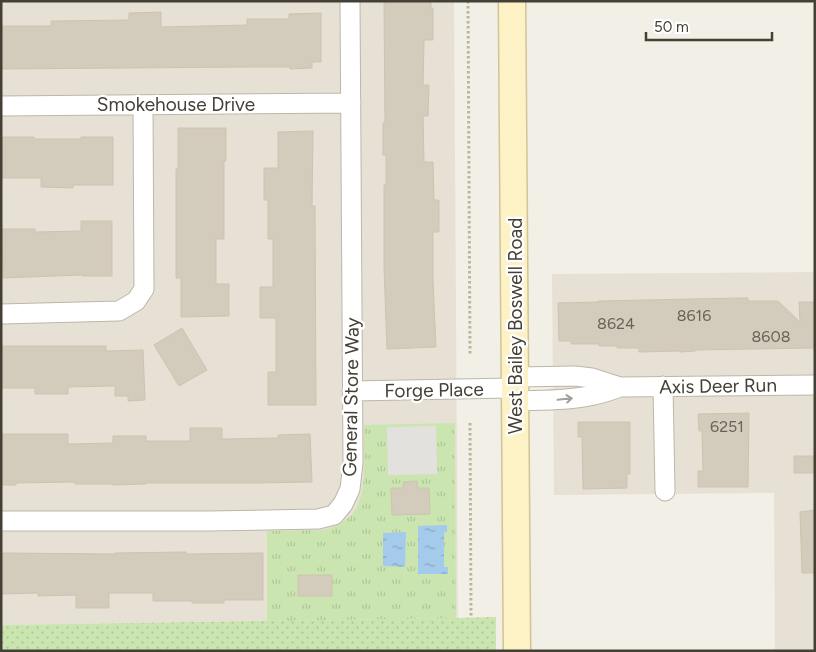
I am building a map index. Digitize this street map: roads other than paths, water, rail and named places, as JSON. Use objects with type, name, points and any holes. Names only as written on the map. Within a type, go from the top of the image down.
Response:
[{"type":"main road","name":"West Bailey Boswell Road","points":[[512,1],[517,651]]},
{"type":"street","name":"General Store Way","points":[[1,521],[318,519],[334,516],[343,504],[350,489],[353,463],[350,1]]},
{"type":"street","name":"Smokehouse Drive","points":[[1,106],[351,103]]},
{"type":"street","points":[[1,314],[120,311],[136,301],[144,289],[143,105]]},
{"type":"street","name":"Axis Deer Run","points":[[516,389],[575,376],[592,378],[620,387],[815,385]]},
{"type":"street","points":[[663,386],[665,491]]},
{"type":"street","name":"Forge Place","points":[[352,391],[516,389]]},
{"type":"water","points":[[447,525],[447,532],[444,532],[444,567],[448,567],[448,574],[418,574],[418,526]]},
{"type":"water","points":[[406,532],[405,567],[383,566],[383,533]]}]
